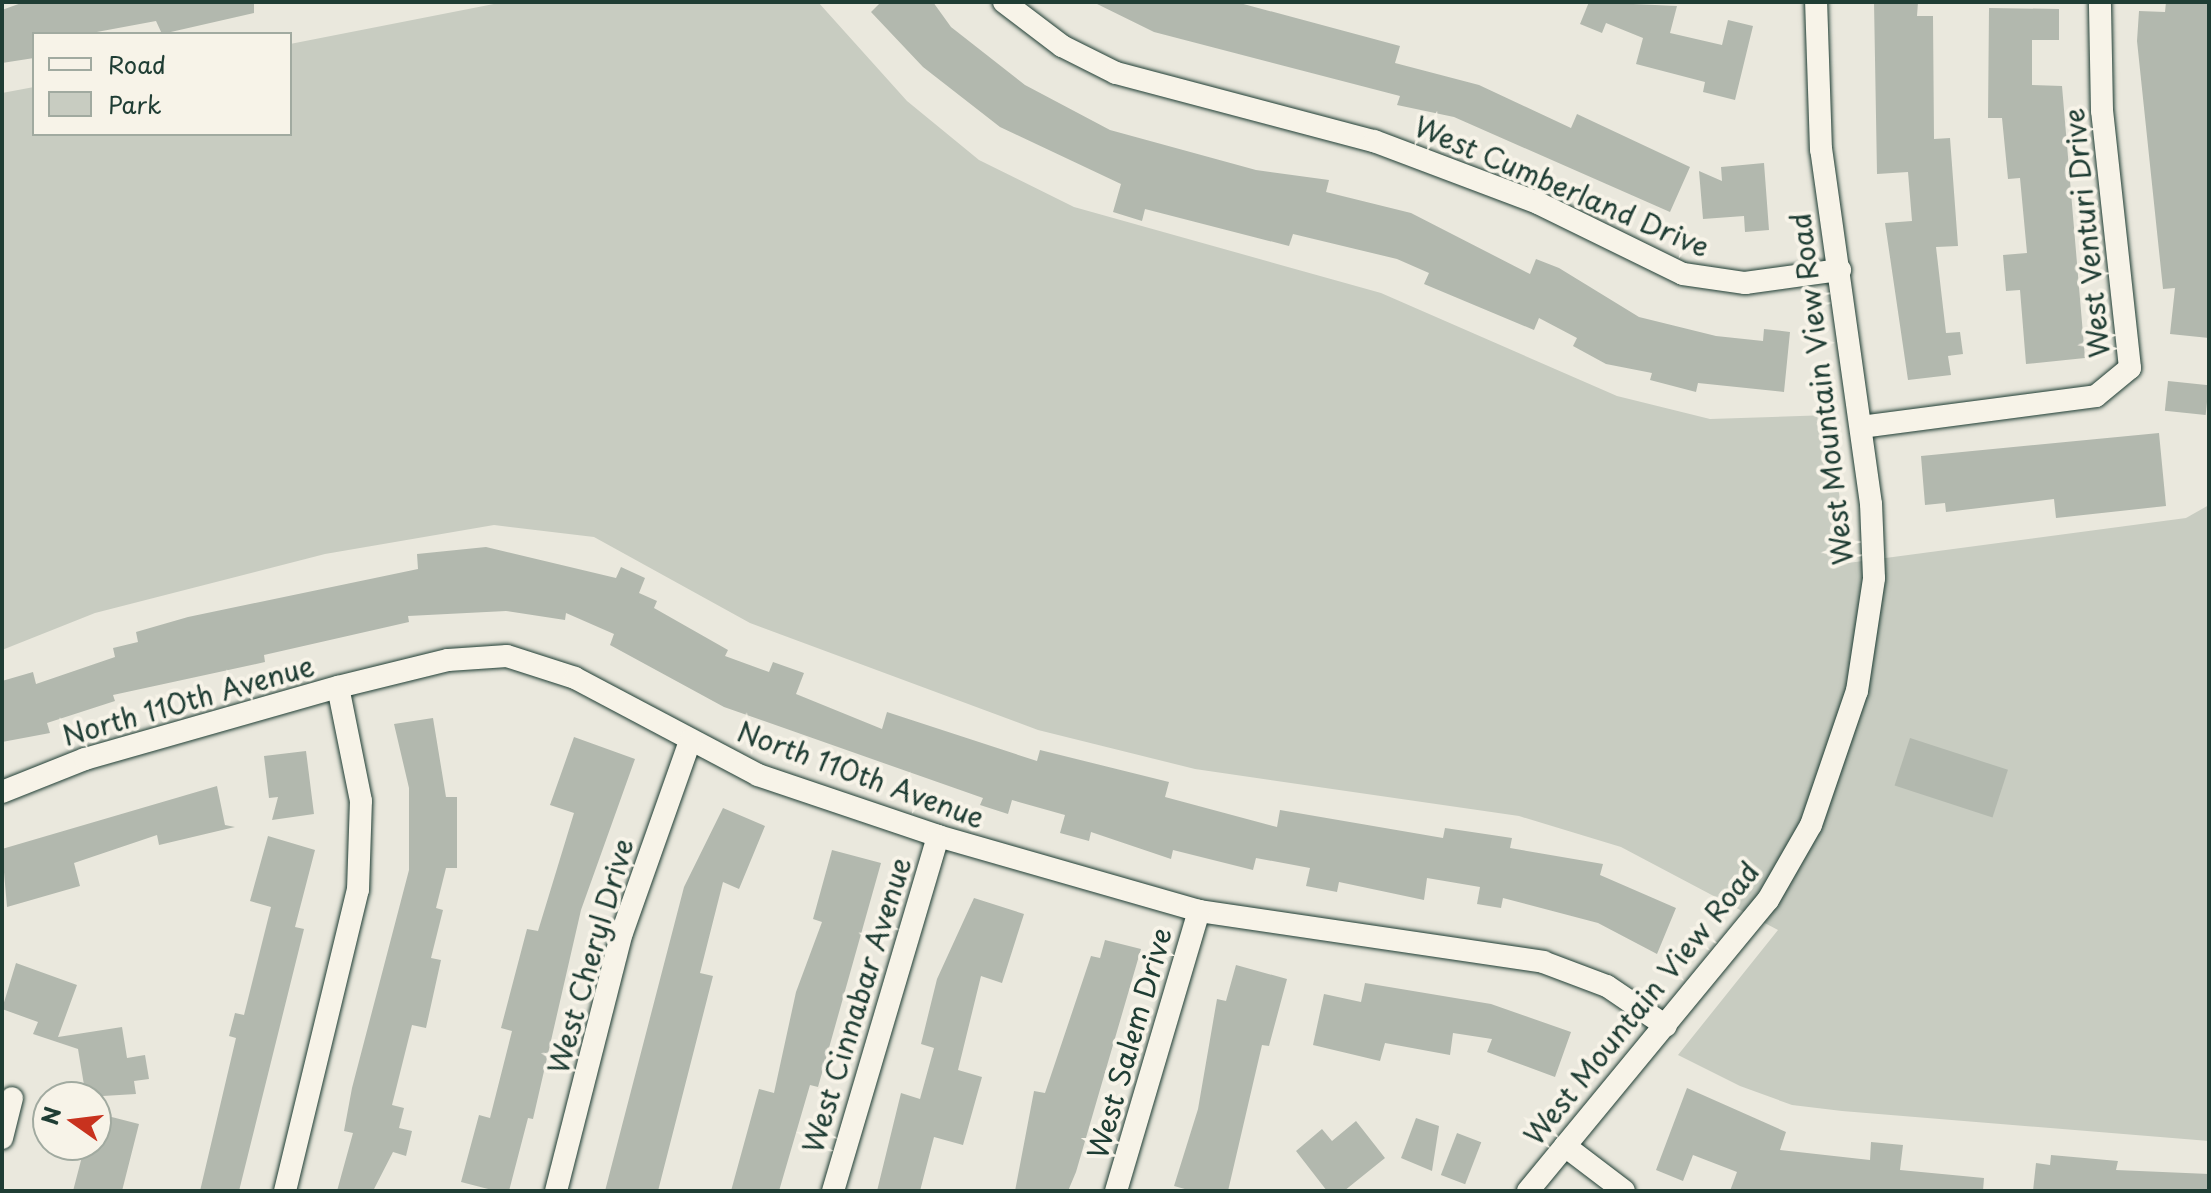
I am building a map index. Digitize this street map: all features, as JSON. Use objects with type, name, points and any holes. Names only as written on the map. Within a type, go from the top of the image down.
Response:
[{"type":"street","name":"West Cumberland Drive","points":[[1004,2],[1062,46],[1116,73],[1374,141],[1538,203],[1683,274],[1745,283],[1840,270]]},
{"type":"street","name":"West Mountain View Road","points":[[1528,1191],[1768,900],[1837,764],[1857,691],[1874,578],[1861,427],[1821,150],[1816,2]]},
{"type":"street","name":"West Venturi Drive","points":[[1861,427],[2096,396],[2130,368],[2102,111],[2100,2]]},
{"type":"street","name":"North 110th Avenue","points":[[2,792],[85,759],[338,687],[448,660],[507,656],[575,678],[758,775],[938,836],[1199,911],[1543,962],[1607,986],[1666,1026]]},
{"type":"street","points":[[285,1191],[358,890],[361,801],[338,687]]},
{"type":"street","name":"West Cheryl Drive","points":[[556,1191],[622,933],[690,741]]},
{"type":"street","name":"West Cinnabar Avenue","points":[[833,1191],[938,836]]},
{"type":"street","name":"West Salem Drive","points":[[1116,1191],[1199,911]]},
{"type":"street","points":[[2,1138],[12,1098]]},
{"type":"street","points":[[1565,1146],[1624,1191]]},
{"type":"green space","points":[[504,2],[818,2],[907,101],[979,160],[1074,207],[1381,293],[1617,396],[1710,419],[1829,415],[1848,563],[2186,518],[2209,505],[2209,1141],[1842,1111],[1792,1105],[1740,1086],[1678,1055],[1778,930],[1621,847],[1519,816],[1195,769],[1038,730],[750,623],[594,537],[494,525],[325,554],[95,613],[2,650],[2,93],[32,87],[32,136],[292,136],[292,44]]},
{"type":"building","points":[[24,2],[254,2],[254,13],[171,32],[161,32],[156,21],[97,32],[32,32],[32,58],[2,63],[2,10]]},
{"type":"building","points":[[881,2],[933,2],[951,27],[1025,85],[1110,130],[1256,170],[1329,180],[1326,192],[1411,213],[1530,274],[1536,259],[1559,268],[1639,317],[1716,336],[1763,341],[1764,329],[1790,332],[1784,392],[1698,383],[1696,392],[1650,380],[1652,373],[1606,364],[1573,346],[1577,338],[1539,318],[1534,330],[1424,284],[1429,273],[1397,259],[1293,234],[1289,246],[1145,209],[1142,221],[1113,212],[1121,184],[1000,127],[923,67],[871,12]]},
{"type":"building","points":[[1093,2],[1236,2],[1400,46],[1395,63],[1479,85],[1571,128],[1577,114],[1690,167],[1670,212],[1454,117],[1397,105],[1400,96],[1154,32]]},
{"type":"building","points":[[1589,2],[1677,6],[1670,33],[1722,45],[1728,20],[1753,26],[1735,100],[1703,92],[1705,82],[1636,64],[1643,38],[1606,23],[1602,33],[1580,24]]},
{"type":"building","points":[[1874,2],[1918,2],[1917,16],[1933,16],[1934,139],[1950,138],[1958,246],[1936,247],[1946,333],[1960,332],[1963,354],[1948,356],[1951,375],[1908,380],[1885,223],[1912,221],[1908,172],[1877,174]]},
{"type":"building","points":[[2166,2],[2209,2],[2209,338],[2170,334],[2175,288],[2163,289],[2137,41],[2139,11],[2165,12]]},
{"type":"building","points":[[1989,8],[2059,9],[2059,40],[2032,40],[2032,85],[2062,86],[2085,358],[2026,364],[2020,290],[2006,291],[2003,255],[2027,253],[2020,178],[2008,179],[2002,118],[1988,118]]},
{"type":"building","points":[[1764,163],[1769,230],[1745,232],[1744,216],[1703,219],[1699,171],[1722,181],[1721,167]]},
{"type":"building","points":[[2168,381],[2209,385],[2206,415],[2165,411]]},
{"type":"building","points":[[2159,433],[2166,506],[2056,518],[2054,499],[1946,512],[1945,503],[1925,505],[1921,456]]},
{"type":"building","points":[[486,547],[616,578],[621,567],[645,578],[639,593],[657,601],[654,608],[728,650],[725,656],[769,672],[773,662],[804,673],[796,694],[882,729],[887,712],[1037,761],[1040,750],[1169,782],[1165,797],[1277,827],[1280,810],[1443,838],[1445,828],[1512,838],[1510,848],[1603,864],[1600,875],[1676,908],[1657,954],[1598,923],[1503,898],[1501,908],[1477,904],[1480,887],[1427,878],[1424,900],[1339,882],[1337,892],[1306,886],[1310,868],[1256,858],[1253,870],[1173,850],[1171,859],[1091,832],[1089,841],[1060,833],[1065,815],[1012,800],[1008,814],[980,805],[983,798],[724,707],[610,645],[614,634],[566,613],[565,620],[506,611],[408,616],[409,622],[264,655],[265,662],[113,695],[115,701],[47,723],[50,733],[2,742],[2,681],[33,672],[36,684],[115,657],[113,648],[138,642],[136,632],[188,617],[418,569],[417,554]]},
{"type":"building","points":[[433,718],[446,797],[457,797],[457,868],[446,868],[436,908],[443,910],[431,958],[441,960],[426,1028],[412,1025],[392,1105],[404,1108],[399,1128],[412,1131],[406,1156],[393,1152],[373,1191],[337,1191],[353,1133],[344,1131],[352,1088],[409,870],[409,788],[394,724]]},
{"type":"building","points":[[574,737],[635,759],[581,910],[533,1119],[528,1118],[509,1191],[496,1191],[461,1182],[479,1115],[490,1118],[512,1031],[501,1028],[527,929],[538,931],[574,813],[550,805]]},
{"type":"building","points":[[1910,738],[2008,770],[1993,817],[1895,786]]},
{"type":"building","points":[[306,751],[314,814],[272,820],[278,797],[269,798],[264,756]]},
{"type":"building","points":[[217,786],[225,825],[235,827],[159,845],[157,835],[74,863],[80,886],[7,907],[2,849]]},
{"type":"building","points":[[723,808],[765,826],[739,889],[723,882],[700,973],[713,976],[658,1191],[605,1191],[684,887]]},
{"type":"building","points":[[268,836],[315,850],[295,927],[304,929],[239,1191],[200,1191],[236,1038],[229,1036],[235,1013],[244,1015],[271,907],[250,901]]},
{"type":"building","points":[[832,850],[881,863],[818,1087],[810,1085],[779,1191],[731,1191],[759,1089],[774,1093],[796,992],[822,922],[813,919]]},
{"type":"building","points":[[974,898],[1024,914],[1002,983],[981,976],[958,1070],[982,1077],[963,1145],[934,1137],[920,1191],[877,1191],[901,1093],[920,1099],[934,1048],[921,1044],[937,979]]},
{"type":"building","points":[[1105,940],[1141,949],[1076,1172],[1068,1191],[1015,1191],[1034,1091],[1045,1093],[1091,956],[1100,958]]},
{"type":"building","points":[[16,963],[77,985],[58,1037],[122,1027],[127,1058],[145,1055],[149,1079],[134,1081],[136,1094],[112,1095],[112,1081],[83,1081],[78,1049],[33,1034],[38,1022],[2,1009]]},
{"type":"building","points":[[1236,965],[1287,979],[1269,1046],[1262,1045],[1228,1191],[1192,1191],[1174,1186],[1198,1109],[1217,999],[1226,1001]]},
{"type":"building","points":[[1365,983],[1491,1004],[1571,1032],[1555,1077],[1487,1052],[1492,1039],[1453,1033],[1450,1055],[1385,1043],[1380,1061],[1313,1045],[1324,994],[1361,1002]]},
{"type":"building","points":[[1687,1088],[1786,1132],[1780,1150],[1870,1160],[1871,1142],[1903,1145],[1900,1170],[1984,1178],[1983,1191],[1730,1191],[1737,1172],[1693,1155],[1683,1181],[1656,1170]]},
{"type":"building","points":[[112,1117],[139,1124],[122,1191],[73,1191],[81,1161],[112,1161]]},
{"type":"building","points":[[1416,1118],[1439,1126],[1432,1171],[1401,1158]]},
{"type":"building","points":[[1356,1121],[1385,1158],[1344,1191],[1327,1191],[1296,1151],[1322,1129],[1332,1141]]},
{"type":"building","points":[[1457,1133],[1481,1142],[1465,1184],[1441,1175]]},
{"type":"building","points":[[2051,1155],[2118,1161],[2116,1170],[2209,1174],[2209,1191],[2033,1191],[2036,1163],[2050,1165]]}]
